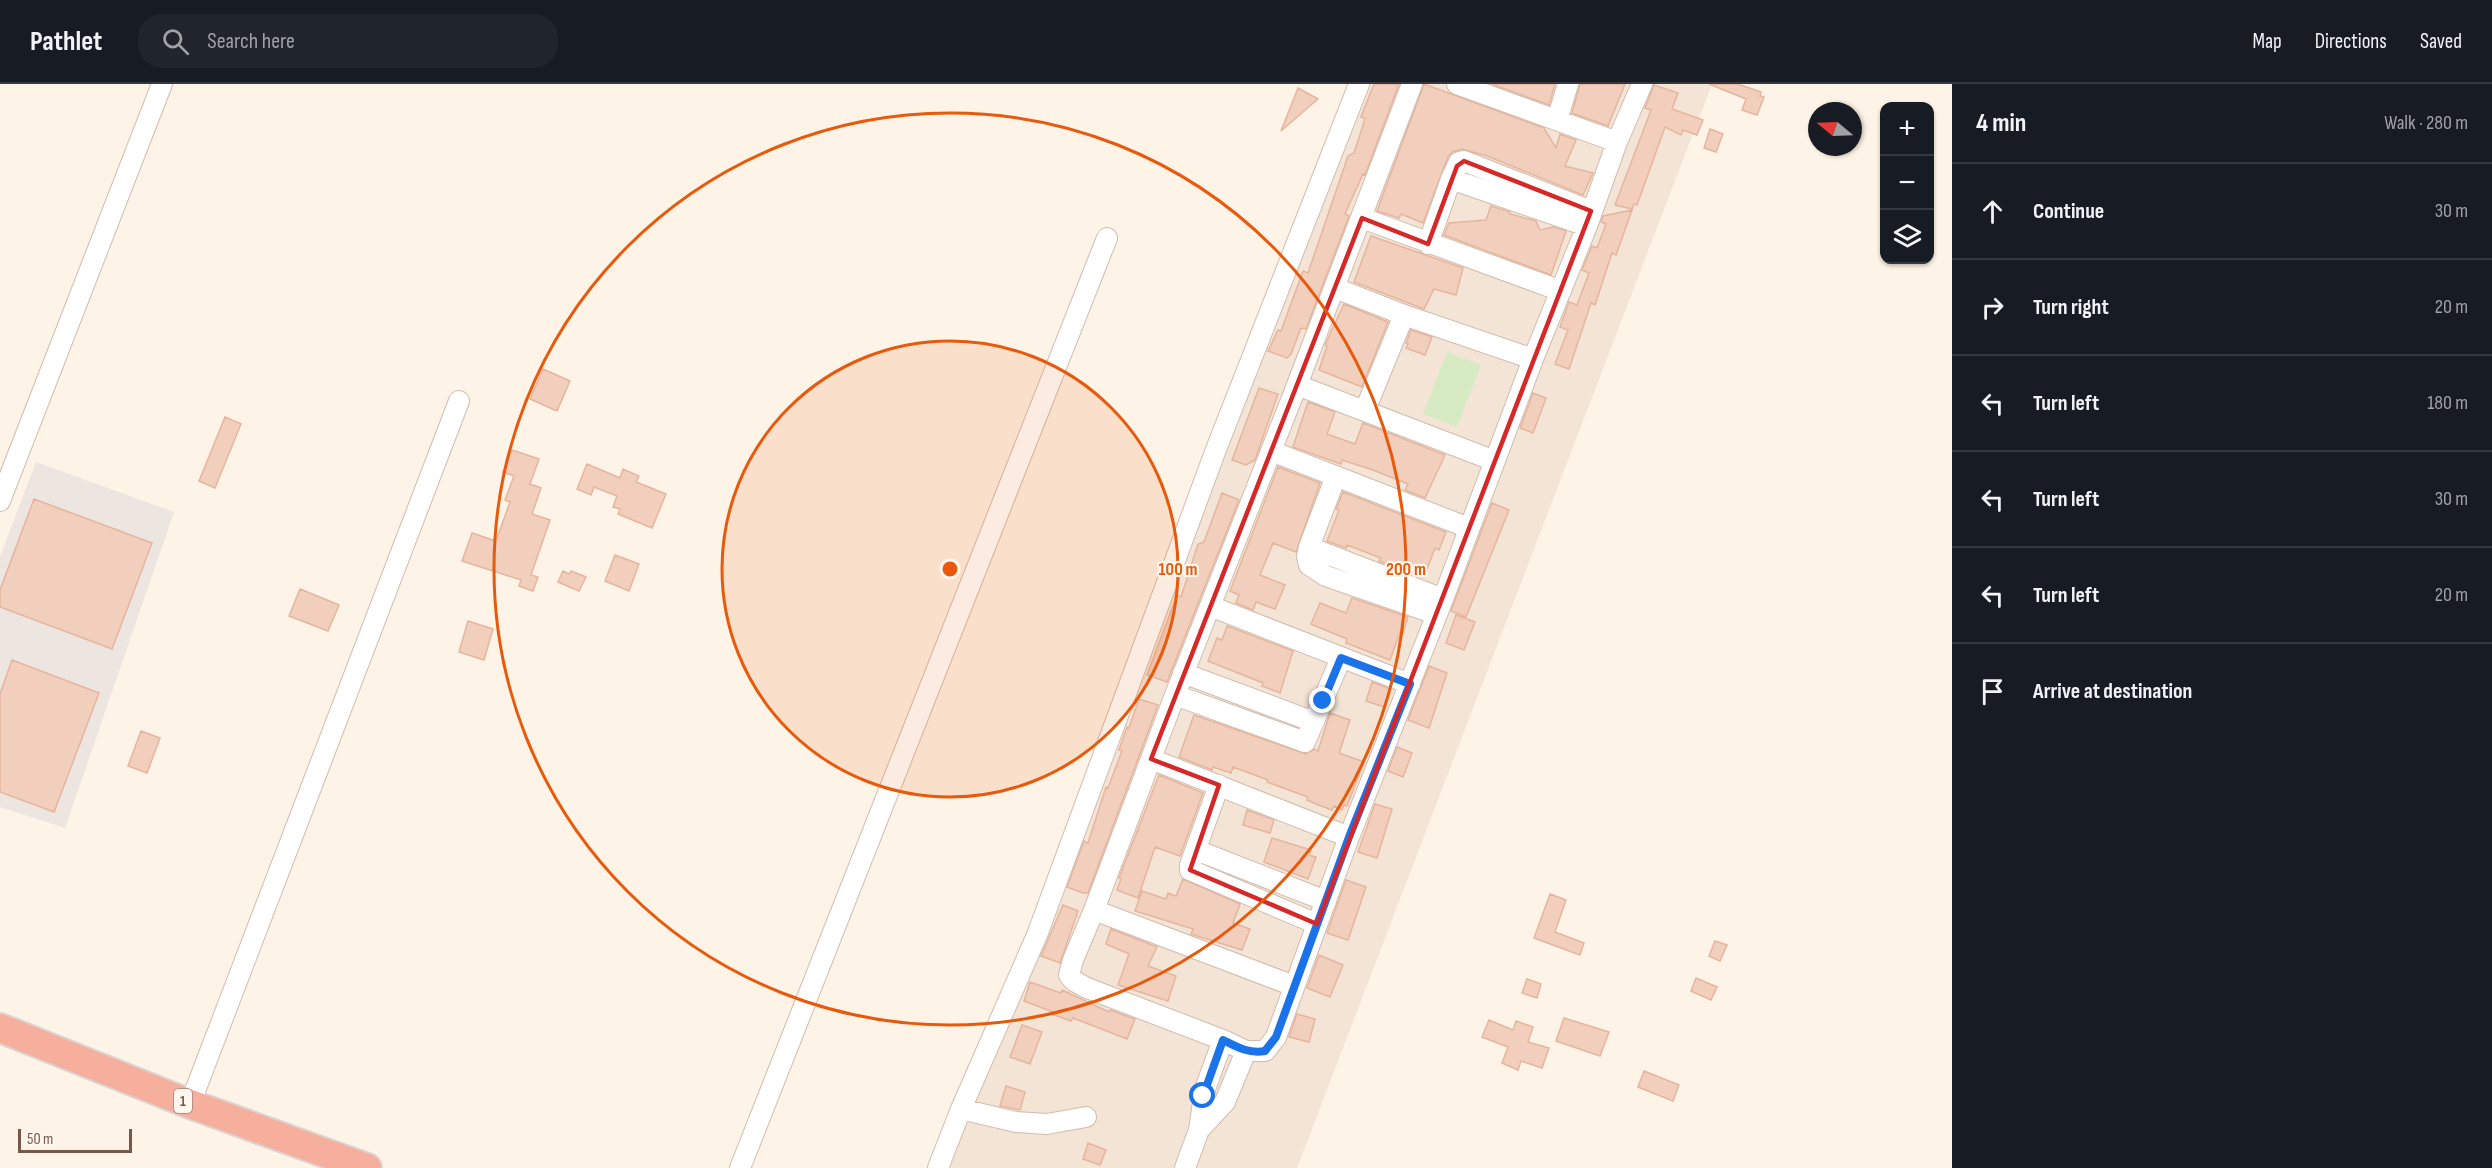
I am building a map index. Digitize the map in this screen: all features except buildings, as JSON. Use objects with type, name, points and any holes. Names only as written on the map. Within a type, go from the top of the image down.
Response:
[{"type":"highway","name":"1","points":[[0,1028],[190,1104],[367,1168]]},
{"type":"street","points":[[0,501],[162,84]]},
{"type":"street","points":[[938,1168],[961,1109],[1037,935],[1215,452],[1359,84]]},
{"type":"street","points":[[1412,84],[1335,288],[1174,695],[1069,975],[1074,981],[1087,988],[1246,1051],[1265,1051],[1276,1037],[1349,837],[1440,607],[1617,142],[1642,84]]},
{"type":"street","points":[[1457,84],[1617,142]]},
{"type":"street","points":[[1557,120],[1568,84]]},
{"type":"street","points":[[1428,244],[1451,179],[1459,162],[1464,161],[1589,219]]},
{"type":"street","points":[[1362,218],[1561,291]]},
{"type":"street","points":[[740,1168],[1107,238]]},
{"type":"street","points":[[1335,288],[1404,315],[1533,359]]},
{"type":"street","points":[[1365,410],[1404,315]]},
{"type":"street","points":[[1297,385],[1495,461]]},
{"type":"street","points":[[190,1104],[459,401]]},
{"type":"street","points":[[1271,451],[1469,528]]},
{"type":"street","points":[[1336,476],[1309,547],[1440,607]]},
{"type":"street","points":[[1210,606],[1410,684]]},
{"type":"street","points":[[1174,695],[1301,742],[1307,740],[1341,658]]},
{"type":"street","points":[[1183,673],[1314,723]]},
{"type":"street","points":[[1151,759],[1349,837]]},
{"type":"street","points":[[1220,785],[1190,865],[1191,870],[1317,924]]},
{"type":"street","points":[[1196,850],[1326,901]]},
{"type":"street","points":[[1094,910],[1294,986]]},
{"type":"street","points":[[1185,1168],[1199,1130],[1203,1096],[1223,1040]]},
{"type":"street","points":[[1199,1130],[1224,1102],[1246,1051]]},
{"type":"street","points":[[961,1109],[1016,1122],[1047,1124],[1086,1117]]},
{"type":"highlighted area","points":[[1464,161],[1591,211],[1317,924],[1190,870],[1219,785],[1151,759],[1362,218],[1428,244],[1457,166]]},
{"type":"shaded area","points":[[1358,84],[1712,84],[1297,1168],[949,1168]]},
{"type":"shaded area","points":[[36,462],[174,512],[65,828],[0,807],[0,557]]},
{"type":"green space","points":[[1447,352],[1481,365],[1457,427],[1423,414]]},
{"type":"route","points":[[1203,1096],[1223,1040],[1246,1051],[1256,1053],[1265,1051],[1276,1037],[1349,837],[1410,684],[1341,658],[1323,701]]}]
